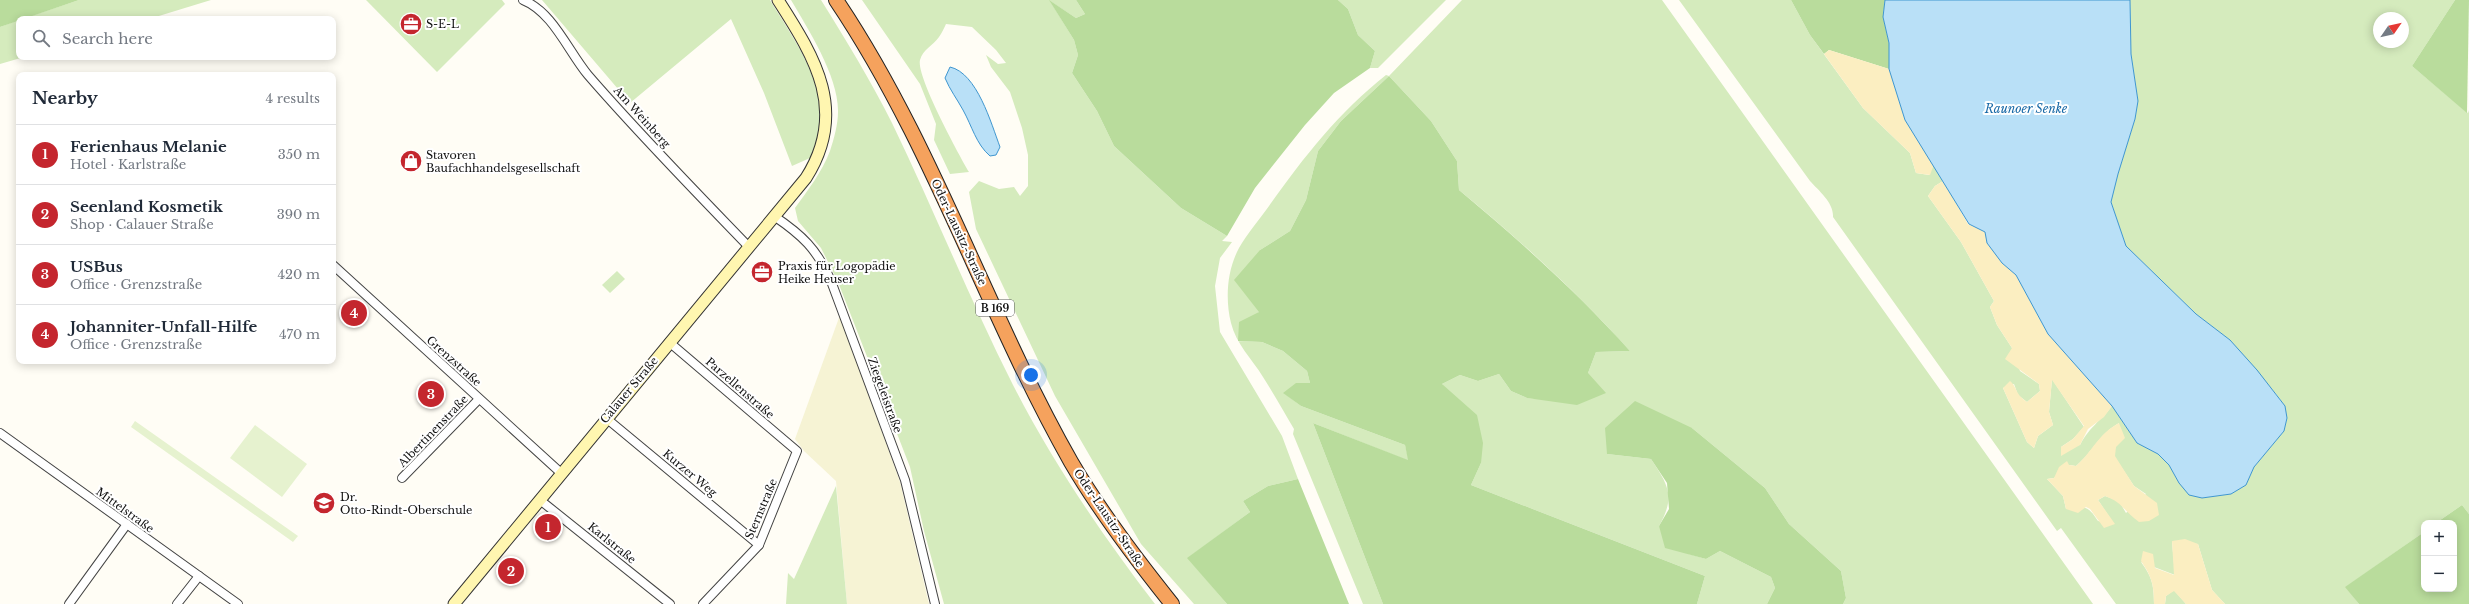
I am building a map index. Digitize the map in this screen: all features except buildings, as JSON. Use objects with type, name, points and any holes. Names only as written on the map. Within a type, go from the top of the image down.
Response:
[{"type":"highway","name":"Oder-Lausitz-Straße","points":[[836,0],[859,34],[902,111],[1029,381],[1072,463],[1129,550],[1172,604]]},
{"type":"street","name":"Am Weinberg","points":[[523,0],[536,7],[545,16],[588,74],[748,246]]},
{"type":"street","name":"Calauer Straße","points":[[454,604],[748,246],[806,178],[822,147],[826,133],[827,114],[825,98],[807,51],[778,0]]},
{"type":"street","name":"Ziegeleistraße","points":[[774,216],[800,234],[816,252],[831,281],[905,480],[935,604]]},
{"type":"street","name":"Grenzstraße","points":[[336,268],[561,473]]},
{"type":"street","name":"Parzellenstraße","points":[[669,342],[797,451]]},
{"type":"street","name":"Albertinenstraße","points":[[402,478],[479,399]]},
{"type":"street","name":"Kurzer Weg","points":[[606,418],[759,545]]},
{"type":"street","name":"Mittelstraße","points":[[0,433],[238,604]]},
{"type":"street","name":"Sternstraße","points":[[703,604],[759,545],[797,451]]},
{"type":"street","name":"Karlstraße","points":[[540,500],[670,604]]},
{"type":"street","points":[[69,604],[127,524]]},
{"type":"street","points":[[177,604],[199,576]]},
{"type":"shaded area","points":[[840,315],[900,482],[929,604],[847,604],[836,481],[804,451],[795,439]]},
{"type":"green space","points":[[0,0],[79,0],[32,16],[16,16],[16,22],[0,27]]},
{"type":"green space","points":[[79,0],[211,0],[159,16],[31,16]]},
{"type":"green space","points":[[366,0],[502,0],[505,4],[437,72]]},
{"type":"green space","points":[[542,0],[770,0],[804,57],[818,95],[820,115],[818,136],[810,158],[792,166],[764,93],[731,19],[630,103]]},
{"type":"green space","points":[[791,0],[821,0],[849,45],[892,123],[997,353],[1028,414],[1097,525],[1155,604],[944,604],[924,531],[910,467],[838,282],[821,248],[798,221],[795,208],[827,159],[834,137],[838,112],[837,98],[828,69],[814,39]]},
{"type":"green space","points":[[862,0],[1076,0],[1085,14],[1076,18],[1050,1],[1074,40],[1078,55],[1072,73],[1097,111],[1114,146],[1181,208],[1227,236],[1222,241],[1232,242],[1220,258],[1215,286],[1220,332],[1282,436],[1298,479],[1268,486],[1243,501],[1250,512],[1188,558],[1227,604],[1194,604],[1141,544],[1055,396],[976,229],[969,192],[979,181],[999,189],[1014,187],[1020,196],[1028,186],[1028,155],[1022,128],[1010,92],[991,67],[986,55],[998,64],[1006,63],[996,50],[972,27],[946,24],[939,37],[921,56],[921,69],[931,98],[969,172],[950,174],[934,140],[936,124],[920,84]]},
{"type":"green space","points":[[1049,0],[1076,18],[1085,14],[1076,0],[1338,0],[1348,9],[1358,35],[1375,51],[1370,68],[1334,93],[1305,125],[1255,188],[1227,236],[1181,208],[1114,146],[1097,111],[1072,73],[1078,55],[1074,40]]},
{"type":"green space","points":[[1338,0],[1446,0],[1378,68],[1370,68],[1375,51],[1358,35],[1348,9]]},
{"type":"green space","points":[[1462,0],[1662,0],[2093,604],[1843,604],[1846,598],[1841,571],[1789,524],[1765,488],[1692,428],[1607,454],[1651,459],[1662,476],[1668,491],[1667,507],[1659,526],[1689,554],[1706,559],[1720,551],[1771,577],[1775,588],[1767,604],[1697,604],[1705,576],[1471,485],[1481,463],[1442,384],[1460,375],[1478,381],[1499,374],[1511,391],[1527,398],[1551,400],[1588,373],[1596,352],[1630,351],[1590,308],[1548,267],[1459,190],[1457,161],[1431,121],[1389,76]]},
{"type":"green space","points":[[1679,0],[1791,0],[1810,35],[1863,108],[1910,153],[1916,173],[1929,175],[1934,164],[1943,181],[1935,186],[1928,196],[1961,242],[1994,301],[1990,307],[1997,325],[2012,348],[2020,371],[2039,384],[2040,391],[2027,402],[2018,395],[2014,384],[2003,388],[2027,442],[2034,448],[2038,436],[2053,425],[2049,412],[2052,379],[2084,427],[2073,439],[2061,447],[2080,445],[2091,429],[2112,406],[2137,443],[2158,454],[2169,465],[2179,483],[2202,498],[2231,494],[2246,485],[2254,467],[2284,431],[2287,418],[2285,406],[2230,340],[2196,314],[2126,246],[2111,202],[2135,119],[2138,101],[2131,54],[2130,0],[2455,0],[2412,66],[2468,113],[2469,110],[2469,514],[2462,505],[2440,520],[2421,520],[2421,534],[2346,587],[2359,604],[2225,604],[2212,590],[2198,544],[2172,542],[2175,575],[2141,562],[2148,572],[2152,582],[2154,604],[2116,604],[2061,528],[2057,531],[1833,217],[1833,212],[1829,202],[1810,181]],"holes":[[[2119,423],[2114,456],[2134,486],[2146,494],[2126,513],[2119,501],[2105,496],[2098,500],[2114,524],[2098,521],[2088,509],[2082,507],[2066,509],[2063,496],[2047,479],[2054,478],[2069,465],[2076,466],[2106,432]]]},
{"type":"green space","points":[[1791,0],[1885,0],[1883,17],[1889,43],[1889,69],[1829,50],[1824,54],[1810,35]]},
{"type":"green space","points":[[2455,0],[2469,0],[2467,113],[2412,66]]},
{"type":"green space","points":[[16,21],[16,59],[0,64],[0,27]]},
{"type":"green space","points":[[1386,75],[1389,76],[1341,121],[1318,151],[1306,200],[1290,231],[1260,250],[1259,312],[1238,341],[1233,331],[1229,314],[1228,285],[1232,266],[1239,248],[1249,232],[1295,170],[1323,136],[1369,89]]},
{"type":"green space","points":[[1389,76],[1431,121],[1457,161],[1459,190],[1548,268],[1590,308],[1630,351],[1596,352],[1588,373],[1606,393],[1577,405],[1527,398],[1511,391],[1499,374],[1478,381],[1460,375],[1442,384],[1477,415],[1483,443],[1481,463],[1471,485],[1705,576],[1697,604],[1383,604],[1313,423],[1408,460],[1405,445],[1301,406],[1283,393],[1296,383],[1310,383],[1307,371],[1283,351],[1262,342],[1238,341],[1239,322],[1259,312],[1234,280],[1260,250],[1290,231],[1306,200],[1318,151],[1341,121]]},
{"type":"green space","points":[[617,271],[625,279],[610,293],[602,285]]},
{"type":"green space","points":[[1238,341],[1262,342],[1283,351],[1307,371],[1310,383],[1284,393],[1301,406],[1405,445],[1409,461],[1313,423],[1383,604],[1363,604],[1293,434],[1294,429],[1259,370]]},
{"type":"green space","points":[[1635,401],[1692,428],[1765,488],[1789,524],[1841,571],[1846,598],[1843,604],[1767,604],[1775,588],[1771,577],[1720,551],[1706,559],[1665,548],[1659,526],[1669,509],[1667,483],[1651,459],[1607,454],[1605,428]]},
{"type":"green space","points":[[135,421],[298,536],[293,542],[131,427]]},
{"type":"green space","points":[[255,425],[307,464],[282,497],[230,458]]},
{"type":"green space","points":[[1298,479],[1349,604],[1227,604],[1187,558],[1250,512],[1243,501],[1268,486]]},
{"type":"green space","points":[[836,486],[847,604],[786,604],[788,573],[794,579]]},
{"type":"green space","points":[[2462,505],[2469,514],[2469,604],[2359,604],[2345,587],[2421,534],[2421,592],[2457,592],[2457,520],[2440,520]]},
{"type":"green space","points":[[2174,590],[2186,604],[2165,604],[2166,596]]},
{"type":"sand","points":[[1829,50],[1889,69],[1905,120],[1934,164],[1930,175],[1916,173],[1910,153],[1863,108],[1824,54]]},
{"type":"sand","points":[[1943,181],[1968,224],[1985,232],[1987,243],[2002,263],[2016,275],[2048,334],[2112,406],[2104,417],[2088,429],[2080,445],[2061,456],[2061,447],[2073,439],[2084,426],[2052,380],[2049,412],[2053,425],[2038,436],[2034,448],[2027,442],[2003,388],[2010,381],[2020,396],[2027,402],[2040,391],[2039,384],[2005,359],[2012,348],[1997,325],[1990,307],[1994,301],[1961,242],[1928,196],[1935,186]]},
{"type":"sand","points":[[2119,423],[2125,438],[2116,447],[2115,456],[2134,486],[2157,503],[2159,515],[2149,521],[2139,522],[2119,504],[2111,498],[2105,496],[2098,500],[2115,524],[2104,528],[2090,509],[2086,507],[2078,513],[2066,509],[2063,496],[2047,479],[2054,478],[2059,467],[2067,461],[2069,465],[2076,466],[2106,432]]},
{"type":"sand","points":[[2185,539],[2198,544],[2212,590],[2225,604],[2186,604],[2174,591],[2166,596],[2165,604],[2154,604],[2152,581],[2141,561],[2143,551],[2153,554],[2155,568],[2174,575],[2172,541]]},
{"type":"water","name":"Raunoer Senke","points":[[1885,0],[2130,0],[2131,54],[2138,101],[2135,119],[2111,202],[2126,246],[2196,314],[2230,340],[2257,370],[2285,406],[2287,418],[2284,431],[2254,467],[2246,485],[2231,494],[2202,498],[2189,495],[2179,483],[2169,465],[2158,454],[2137,443],[2112,406],[2048,334],[2016,275],[2002,263],[1987,243],[1985,232],[1969,224],[1905,120],[1889,69],[1889,43],[1883,17]]},
{"type":"water","points":[[950,67],[960,71],[968,79],[982,100],[1000,147],[996,155],[990,156],[981,146],[963,110],[949,87],[945,78]]},
{"type":"place","name":"S-E-L","points":[[411,24]]},
{"type":"place","name":"Stavoren Baufachhandelsgesellschaft","points":[[411,161]]},
{"type":"place","name":"Praxis für Logopädie Heike Heuser","points":[[762,272]]},
{"type":"place","name":"Johanniter-Unfall-Hilfe","points":[[354,313]]},
{"type":"place","name":"USBus","points":[[431,394]]},
{"type":"place","name":"Dr. Otto-Rindt-Oberschule","points":[[324,503]]},
{"type":"place","name":"Ferienhaus Melanie","points":[[548,527]]},
{"type":"place","name":"Seenland Kosmetik","points":[[511,571]]}]
